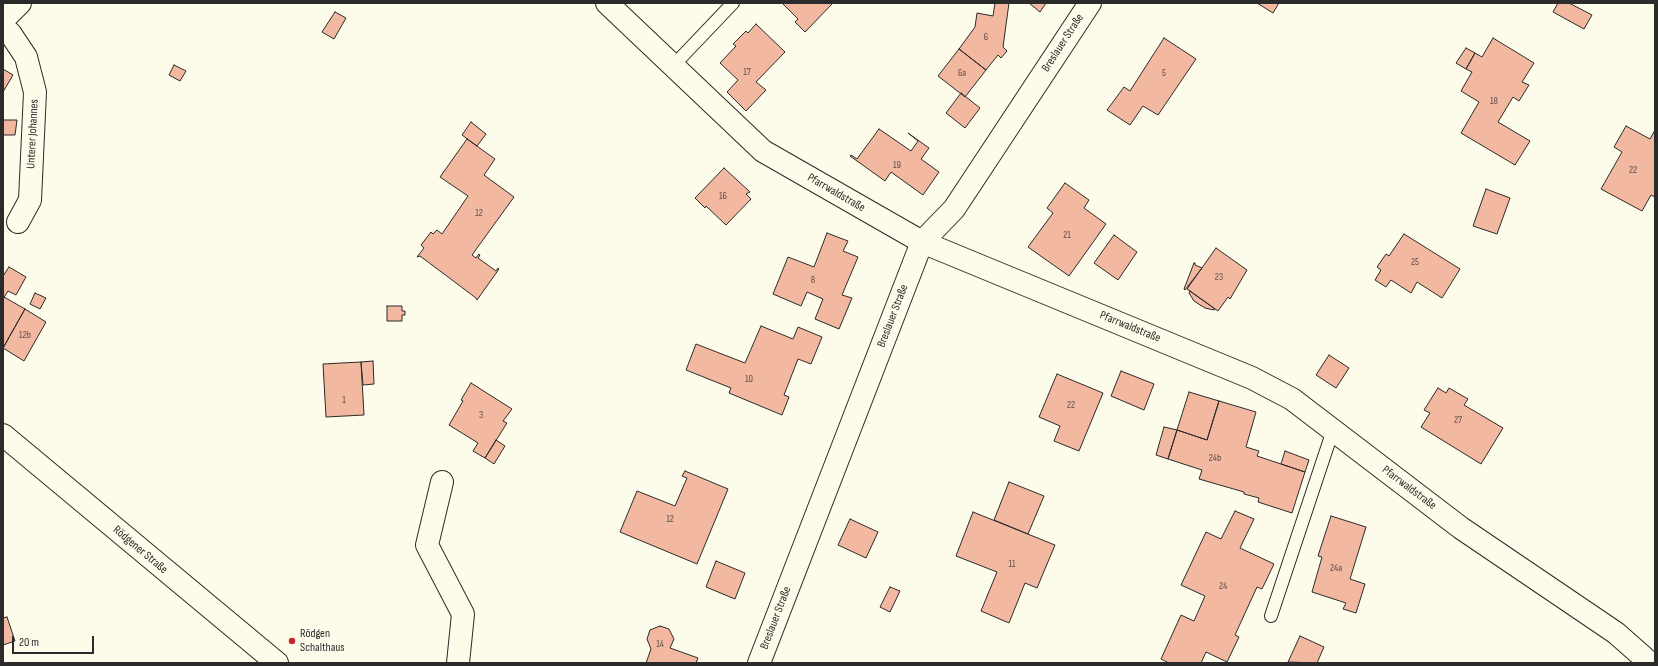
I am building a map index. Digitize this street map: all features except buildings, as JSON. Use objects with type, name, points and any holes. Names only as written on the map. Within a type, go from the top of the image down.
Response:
[{"type":"street","points":[[3,20],[20,3]]},
{"type":"street","name":"Pfarrwaldstraße","points":[[607,3],[763,151],[922,242],[1252,378],[1292,399],[1461,528],[1616,633],[1650,663]]},
{"type":"street","name":"Breslauer Straße","points":[[759,663],[922,242],[954,209],[1090,3]]},
{"type":"street","name":"Unterer Johannes","points":[[3,27],[10,33],[26,57],[35,92],[30,200],[18,222]]},
{"type":"street","name":"Rödgener Straße","points":[[3,435],[277,663]]},
{"type":"street","points":[[442,482],[427,545],[463,614],[458,663]]},
{"type":"lane","points":[[673,66],[733,3]]},
{"type":"lane","points":[[1271,616],[1333,430]]},
{"type":"place","name":"Rödgen Schalthaus","points":[[292,641]]}]
